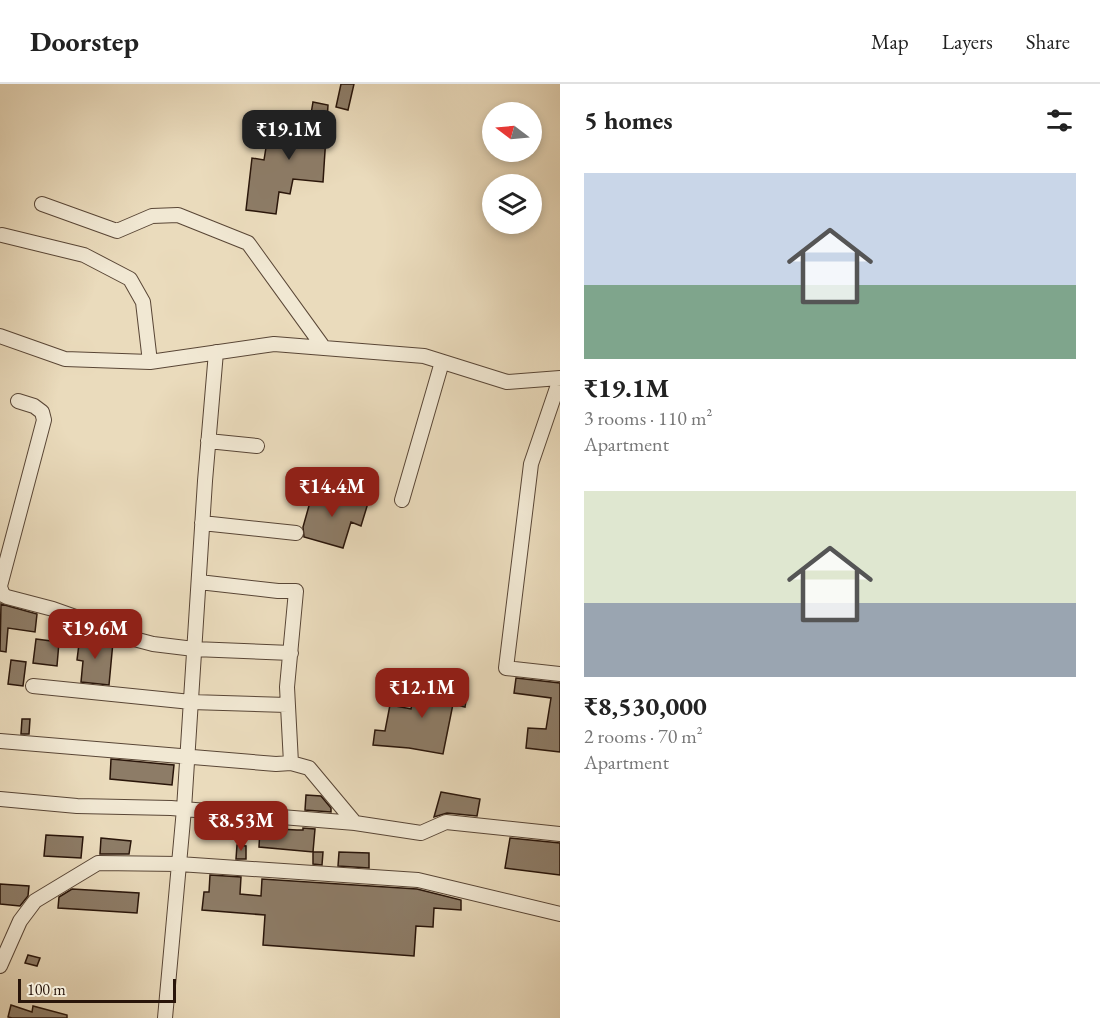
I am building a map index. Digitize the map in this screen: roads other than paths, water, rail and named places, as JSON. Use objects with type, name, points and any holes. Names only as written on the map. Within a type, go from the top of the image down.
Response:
[{"type":"street","points":[[42,204],[117,231],[152,216],[178,215],[248,243],[324,348]]},
{"type":"street","points":[[2,235],[84,255],[130,279],[143,302],[150,362]]},
{"type":"street","points":[[0,336],[65,359],[150,362],[274,344],[424,356],[507,382],[560,378],[531,464],[506,668],[560,674]]},
{"type":"street","points":[[165,1018],[184,809],[202,522],[216,352]]},
{"type":"street","points":[[402,500],[442,362]]},
{"type":"street","points":[[18,401],[42,411],[44,420],[0,586],[1,591],[7,597],[71,615],[132,640],[194,649],[291,653]]},
{"type":"street","points":[[208,441],[257,446]]},
{"type":"street","points":[[202,522],[296,533]]},
{"type":"street","points":[[199,582],[297,591],[287,687],[291,763]]},
{"type":"street","points":[[33,686],[191,702],[288,705]]},
{"type":"street","points":[[0,741],[276,764],[291,763],[309,768],[355,823]]},
{"type":"street","points":[[0,799],[77,806],[184,809],[355,823],[421,833],[446,822],[560,834]]},
{"type":"street","points":[[0,966],[20,921],[35,900],[98,863],[179,864],[418,880],[560,914]]}]
